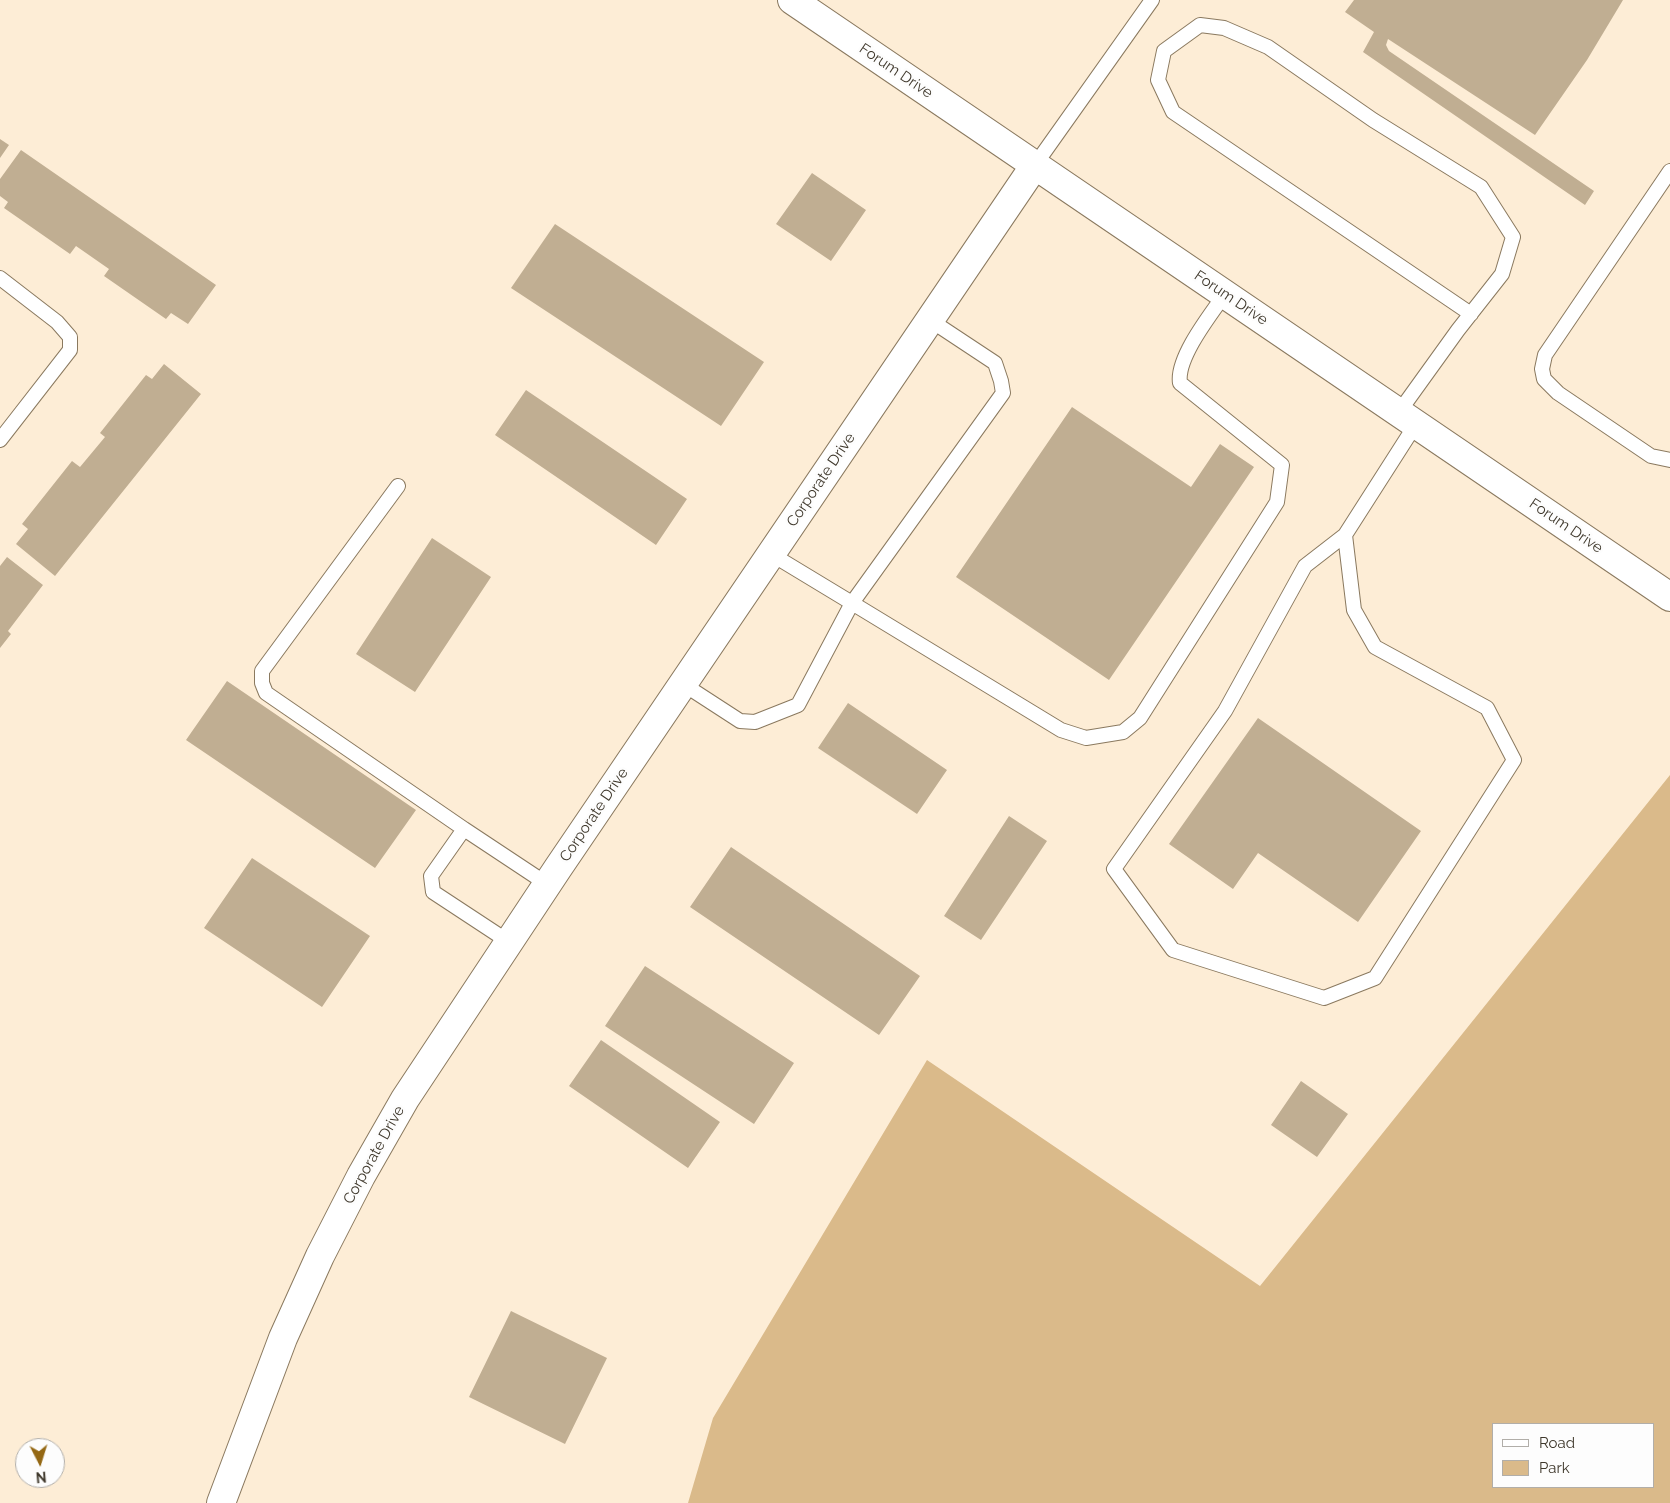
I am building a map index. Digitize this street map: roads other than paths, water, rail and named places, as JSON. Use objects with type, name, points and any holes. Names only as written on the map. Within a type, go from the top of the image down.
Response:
[{"type":"street","name":"Forum Drive","points":[[792,0],[1670,596]]},
{"type":"street","name":"Corporate Drive","points":[[221,1503],[283,1338],[320,1256],[344,1208],[405,1099],[547,884],[1035,165]]},
{"type":"lane","points":[[1035,165],[1152,0]]},
{"type":"lane","points":[[1345,535],[1354,610],[1375,646],[1487,708],[1514,760],[1375,978],[1324,998],[1173,950],[1114,869],[1224,711],[1305,566],[1345,535],[1408,418],[1471,314],[1502,274],[1513,237],[1481,187],[1372,120],[1268,47],[1224,28],[1200,25],[1164,50],[1158,80],[1174,112],[1471,314]]},
{"type":"lane","points":[[1670,171],[1545,355],[1542,369],[1544,379],[1558,393],[1651,456],[1670,460]]},
{"type":"lane","points":[[0,278],[57,322],[70,337],[70,350],[0,440]]},
{"type":"lane","points":[[771,554],[1061,730],[1086,738],[1124,732],[1140,718],[1277,502],[1282,465],[1180,383],[1179,375],[1193,341],[1225,294]]},
{"type":"lane","points":[[683,684],[740,720],[755,722],[798,705],[852,604],[1003,393],[1002,381],[995,363],[930,320]]},
{"type":"lane","points":[[398,486],[262,672],[262,683],[266,692],[547,884]]},
{"type":"lane","points":[[464,829],[431,876],[433,892],[509,942]]}]
